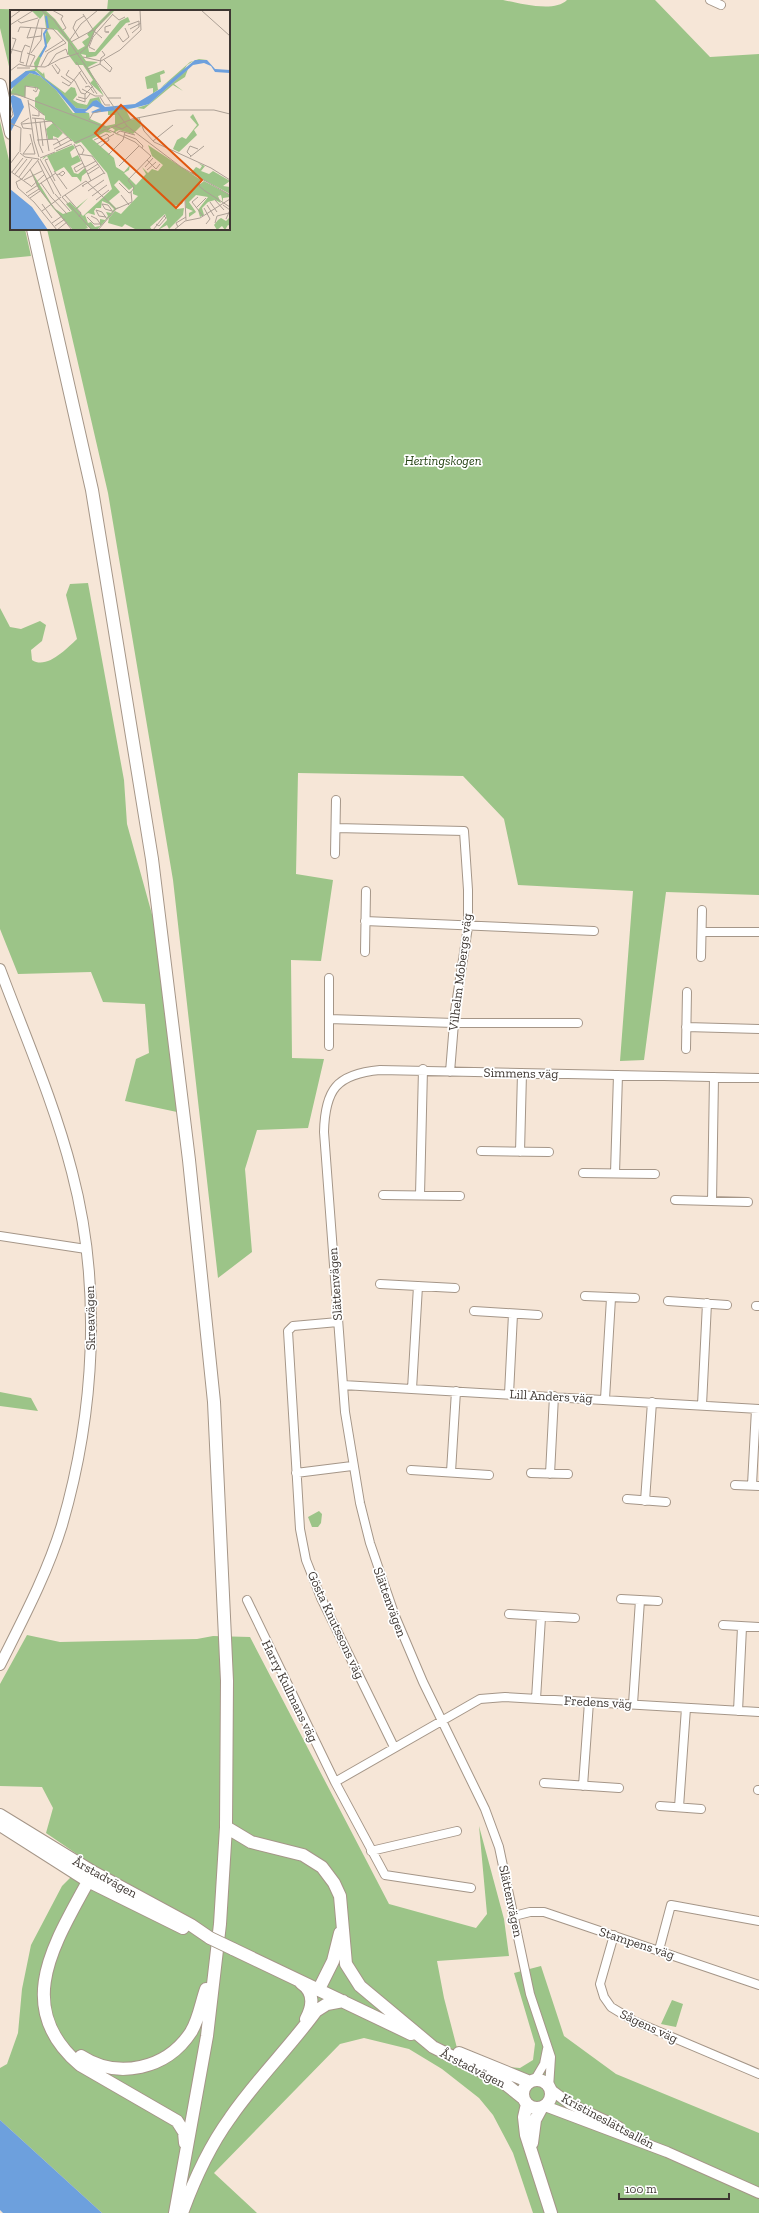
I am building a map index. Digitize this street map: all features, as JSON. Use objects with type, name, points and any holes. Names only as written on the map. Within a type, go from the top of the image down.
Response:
[{"type":"main road","points":[[0,85],[10,129]]},
{"type":"main road","points":[[33,230],[92,490],[152,859],[189,1160],[214,1402],[227,1681],[226,1827],[222,1901],[207,2036],[175,2213]]},
{"type":"main road","name":"Årstadvägen","points":[[2,1818],[91,1877],[165,1920],[210,1938],[422,2039],[452,2058],[503,2082],[525,2101]]},
{"type":"main road","points":[[226,1827],[251,1842],[303,1855],[322,1867],[334,1883],[340,1896],[346,1964],[352,1975],[371,1997],[400,2019],[422,2039]]},
{"type":"main road","points":[[91,1877],[54,1946],[44,1975],[43,1999],[51,2030],[68,2053],[80,2065],[177,2121],[182,2127],[185,2138],[183,2170]]},
{"type":"main road","points":[[319,1989],[333,1961],[338,1937],[343,1928]]},
{"type":"main road","points":[[64,2046],[96,2064],[120,2069],[141,2068],[164,2058],[176,2050],[191,2031],[215,1966]]},
{"type":"main road","points":[[288,1975],[305,1986],[311,1994],[311,2002],[302,2028]]},
{"type":"main road","points":[[182,2213],[204,2163],[229,2118],[302,2028],[321,2007],[343,2001]]},
{"type":"main road","name":"Årstadvägen","points":[[422,2039],[435,2042],[532,2081]]},
{"type":"main road","points":[[531,2148],[535,2120],[543,2106],[550,2098],[549,2088],[543,2082],[532,2081],[524,2089],[524,2125],[531,2148],[551,2213]]},
{"type":"main road","points":[[525,2101],[536,2108],[543,2106]]},
{"type":"street","points":[[710,0],[721,5]]},
{"type":"street","points":[[335,854],[336,800]]},
{"type":"street","name":"Vilhelm Mobergs väg","points":[[336,828],[464,832],[468,890],[468,927],[454,1023],[450,1072]]},
{"type":"street","points":[[364,952],[366,891]]},
{"type":"street","points":[[701,957],[702,910]]},
{"type":"street","points":[[365,921],[468,927],[594,931]]},
{"type":"street","points":[[702,932],[759,932]]},
{"type":"street","name":"Skreavägen","points":[[0,969],[63,1138],[77,1194],[86,1249],[91,1323],[90,1361],[78,1458],[62,1524],[38,1590],[0,1665]]},
{"type":"street","points":[[329,978],[329,1046]]},
{"type":"street","points":[[686,1049],[687,992]]},
{"type":"street","points":[[330,1019],[454,1023],[578,1023]]},
{"type":"street","points":[[686,1027],[759,1029]]},
{"type":"street","points":[[420,1195],[424,1069]]},
{"type":"street","name":"Simmens väg","points":[[324,1132],[325,1110],[328,1098],[336,1087],[347,1077],[361,1072],[424,1069],[450,1072],[759,1078]]},
{"type":"street","points":[[520,1152],[522,1073]]},
{"type":"street","points":[[615,1173],[618,1075]]},
{"type":"street","points":[[712,1201],[714,1077]]},
{"type":"street","name":"Slättenvägen","points":[[324,1132],[343,1386],[352,1466],[370,1543],[383,1585],[406,1643],[484,1809],[499,1847],[530,1994],[547,2049],[551,2057],[552,2067],[549,2088]]},
{"type":"street","points":[[482,1151],[550,1152]]},
{"type":"street","points":[[583,1173],[655,1174]]},
{"type":"street","points":[[383,1195],[460,1196]]},
{"type":"street","points":[[675,1200],[748,1202]]},
{"type":"street","points":[[0,1236],[86,1249]]},
{"type":"street","points":[[380,1284],[455,1288]]},
{"type":"street","points":[[412,1389],[418,1286]]},
{"type":"street","points":[[585,1296],[635,1298]]},
{"type":"street","points":[[605,1399],[611,1298]]},
{"type":"street","points":[[668,1301],[727,1304]]},
{"type":"street","points":[[702,1405],[708,1303]]},
{"type":"street","points":[[474,1311],[538,1315]]},
{"type":"street","points":[[509,1394],[514,1314]]},
{"type":"street","name":"Gösta Knutssons väg","points":[[338,1322],[293,1326],[288,1331],[300,1529],[311,1575],[394,1747]]},
{"type":"street","name":"Lill Anders väg","points":[[343,1386],[554,1396],[757,1409]]},
{"type":"street","points":[[451,1472],[456,1391]]},
{"type":"street","points":[[550,1474],[554,1396]]},
{"type":"street","points":[[645,1501],[652,1402]]},
{"type":"street","points":[[735,1485],[756,1485],[757,1409]]},
{"type":"street","points":[[296,1474],[352,1466]]},
{"type":"street","points":[[411,1470],[489,1474]]},
{"type":"street","points":[[531,1473],[568,1474]]},
{"type":"street","points":[[627,1499],[666,1502]]},
{"type":"street","points":[[621,1599],[658,1601]]},
{"type":"street","name":"Harry Kullmans väg","points":[[247,1600],[335,1782],[385,1875],[470,1888]]},
{"type":"street","points":[[633,1704],[640,1600]]},
{"type":"street","points":[[509,1614],[575,1618]]},
{"type":"street","points":[[536,1699],[541,1617]]},
{"type":"street","points":[[723,1625],[759,1628]]},
{"type":"street","points":[[738,1710],[742,1627]]},
{"type":"street","name":"Fredens väg","points":[[442,1719],[480,1699],[505,1697],[759,1712]]},
{"type":"street","points":[[583,1786],[590,1702]]},
{"type":"street","points":[[679,1807],[686,1708]]},
{"type":"street","points":[[335,1782],[442,1719]]},
{"type":"street","points":[[544,1783],[619,1788]]},
{"type":"street","points":[[660,1806],[701,1809]]},
{"type":"street","points":[[372,1851],[456,1831]]},
{"type":"street","points":[[659,1950],[671,1905],[759,1921]]},
{"type":"street","name":"Stampens väg","points":[[514,1916],[530,1912],[544,1912],[759,1985]]},
{"type":"street","name":"Sågens väg","points":[[614,1935],[600,1984],[604,1997],[611,2007],[634,2021],[759,2074]]},
{"type":"street","points":[[532,2081],[544,2064],[547,2049]]},
{"type":"street","name":"Kristineslättsallén","points":[[549,2088],[570,2104],[592,2113],[667,2152],[759,2193]]},
{"type":"street","name":"Kristineslättsallén","points":[[543,2106],[667,2152]]},
{"type":"green space","name":"Hertingskogen","points":[[108,0],[503,0],[545,7],[561,4],[567,0],[655,0],[710,57],[759,54],[759,895],[666,892],[644,1060],[620,1061],[633,891],[518,885],[504,819],[463,776],[298,773],[296,874],[333,880],[321,961],[291,960],[292,1058],[324,1059],[308,1128],[257,1130],[245,1169],[252,1252],[218,1278],[173,880],[108,493],[47,230],[230,230],[230,10],[107,10]]},
{"type":"green space","points":[[0,9],[36,10],[10,10],[10,71],[0,28]]},
{"type":"green space","points":[[0,121],[10,165],[10,230],[25,230],[31,256],[0,259]]},
{"type":"green space","points":[[88,583],[124,780],[127,824],[153,918],[177,1112],[125,1101],[136,1059],[149,1053],[145,1004],[103,1002],[91,972],[18,974],[0,929],[0,608],[10,627],[21,629],[40,621],[46,625],[42,641],[31,650],[32,660],[44,662],[56,657],[77,639],[66,595],[70,584]]},
{"type":"green space","points":[[0,1392],[31,1398],[38,1411],[0,1406]]},
{"type":"green space","points":[[319,1511],[322,1514],[321,1523],[318,1527],[312,1527],[308,1517]]},
{"type":"green space","points":[[27,1635],[60,1642],[197,1639],[213,1636],[250,1637],[389,1904],[476,1928],[487,1914],[479,1826],[504,1919],[509,1956],[437,1961],[444,1998],[457,2048],[507,2067],[520,2068],[533,2060],[535,2044],[514,1973],[541,1966],[564,2036],[616,2074],[759,2133],[759,2213],[533,2213],[513,2153],[493,2115],[479,2098],[442,2069],[409,2049],[364,2038],[340,2044],[214,2173],[257,2213],[102,2213],[0,2120],[0,2068],[7,2064],[18,2033],[22,1989],[31,1945],[62,1886],[87,1861],[46,1833],[53,1808],[42,1787],[0,1786],[0,1684]]},
{"type":"green space","points":[[672,2000],[683,2004],[676,2027],[661,2024]]},
{"type":"water","points":[[0,2120],[102,2213],[3,2213],[0,2210]]}]
